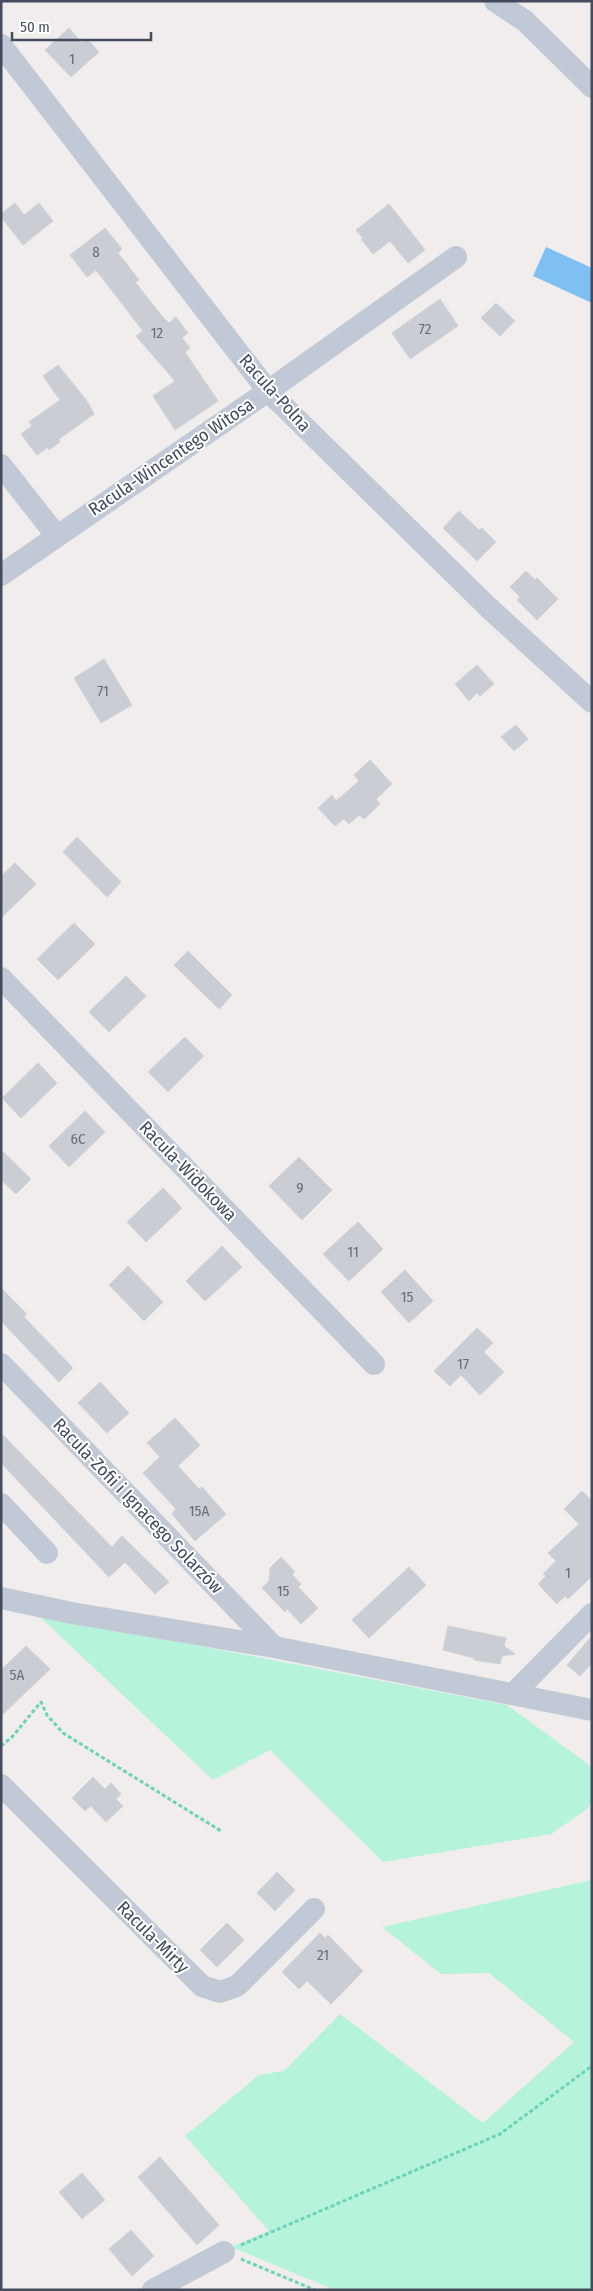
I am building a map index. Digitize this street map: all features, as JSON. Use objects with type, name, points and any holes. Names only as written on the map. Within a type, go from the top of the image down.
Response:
[{"type":"street","points":[[495,1],[525,21],[592,87]]},
{"type":"street","name":"Racula-Polna","points":[[1,46],[268,391],[489,608],[592,702]]},
{"type":"street","name":"Racula-Wincentego Witosa","points":[[1,574],[268,391],[456,257]]},
{"type":"street","points":[[1,465],[56,535]]},
{"type":"street","name":"Racula-Widokowa","points":[[1,978],[374,1364]]},
{"type":"street","name":"Racula-Zofii i Ignacego Solarzów","points":[[1,1364],[274,1647]]},
{"type":"street","points":[[1,1504],[47,1553]]},
{"type":"street","points":[[1,1598],[82,1615],[274,1647],[592,1710]]},
{"type":"street","points":[[513,1694],[592,1614]]},
{"type":"street","name":"Racula-Mirty","points":[[1,1785],[202,1986],[220,1992],[237,1986],[314,1909]]},
{"type":"street","points":[[153,2290],[224,2252]]},
{"type":"path","points":[[1,1746],[12,1737],[41,1702],[47,1715],[63,1733],[221,1831]]},
{"type":"path","points":[[224,2252],[500,2134],[592,2066]]},
{"type":"path","points":[[224,2252],[315,2290]]},
{"type":"green space","points":[[38,1615],[507,1705],[592,1767],[592,1803],[587,1809],[551,1834],[383,1862],[270,1750],[213,1780]]},
{"type":"green space","points":[[592,1880],[592,2290],[335,2290],[231,2247],[269,2231],[185,2136],[259,2075],[284,2071],[340,2014],[483,2123],[574,2042],[489,1973],[441,1974],[382,1927]]},
{"type":"water","points":[[546,247],[592,268],[592,303],[533,276]]},
{"type":"building","points":[[69,28],[82,43],[87,39],[99,52],[71,77],[45,50]]},
{"type":"building","points":[[15,203],[24,215],[39,203],[53,221],[23,245],[1,217],[1,214]]},
{"type":"building","points":[[389,204],[425,250],[408,263],[390,241],[373,254],[356,230]]},
{"type":"building","points":[[105,228],[122,249],[118,253],[139,280],[135,282],[161,315],[169,323],[176,317],[188,333],[182,338],[190,348],[185,352],[218,401],[175,430],[153,396],[175,381],[136,336],[143,331],[96,270],[87,277],[70,255]]},
{"type":"building","points":[[440,299],[458,326],[410,359],[392,333]]},
{"type":"building","points":[[496,303],[515,321],[500,336],[481,318]]},
{"type":"building","points":[[58,365],[87,401],[94,414],[59,439],[60,442],[49,450],[48,447],[37,455],[21,434],[32,426],[29,422],[60,400],[43,376]]},
{"type":"building","points":[[459,511],[479,530],[482,528],[496,542],[477,561],[443,528]]},
{"type":"building","points":[[526,571],[535,580],[537,578],[558,599],[537,620],[517,600],[520,597],[510,587]]},
{"type":"building","points":[[104,659],[132,705],[101,723],[74,678]]},
{"type":"building","points":[[477,665],[494,684],[480,696],[477,693],[469,701],[455,684]]},
{"type":"building","points":[[516,725],[528,739],[514,751],[501,737]]},
{"type":"building","points":[[370,760],[392,784],[376,799],[380,804],[364,819],[359,815],[349,824],[344,819],[335,826],[318,808],[332,795],[336,801],[359,781],[354,775]]},
{"type":"building","points":[[77,837],[121,882],[107,897],[63,852]]},
{"type":"building","points":[[15,863],[36,884],[1,918],[1,876]]},
{"type":"building","points":[[74,923],[95,944],[58,980],[37,959]]},
{"type":"building","points":[[188,951],[232,995],[219,1009],[174,965]]},
{"type":"building","points":[[126,976],[146,996],[109,1032],[89,1012]]},
{"type":"building","points":[[185,1037],[204,1056],[168,1092],[148,1072]]},
{"type":"building","points":[[38,1063],[57,1083],[21,1118],[2,1098]]},
{"type":"building","points":[[85,1111],[105,1132],[69,1167],[49,1146]]},
{"type":"building","points":[[1,1150],[31,1179],[16,1194],[1,1180]]},
{"type":"building","points":[[299,1157],[332,1190],[302,1220],[269,1186]]},
{"type":"building","points":[[163,1188],[182,1208],[146,1242],[127,1222]]},
{"type":"building","points":[[358,1222],[383,1249],[349,1281],[323,1254]]},
{"type":"building","points":[[222,1246],[242,1267],[205,1301],[186,1281]]},
{"type":"building","points":[[128,1266],[163,1302],[144,1321],[109,1285]]},
{"type":"building","points":[[405,1270],[433,1301],[409,1323],[381,1292]]},
{"type":"building","points":[[1,1288],[27,1314],[24,1317],[73,1368],[59,1382],[1,1321]]},
{"type":"building","points":[[477,1328],[493,1343],[484,1352],[504,1372],[480,1395],[461,1375],[450,1386],[434,1371]]},
{"type":"building","points":[[100,1382],[129,1413],[107,1433],[78,1403]]},
{"type":"building","points":[[175,1418],[200,1445],[178,1466],[199,1489],[202,1487],[226,1514],[195,1541],[172,1514],[176,1509],[143,1473],[160,1457],[147,1443]]},
{"type":"building","points":[[1,1433],[112,1547],[122,1536],[169,1582],[155,1594],[125,1562],[109,1577],[1,1463]]},
{"type":"building","points":[[582,1491],[592,1501],[592,1576],[568,1599],[565,1596],[557,1604],[538,1584],[546,1576],[543,1574],[556,1561],[548,1553],[579,1524],[564,1509]]},
{"type":"building","points":[[281,1557],[295,1572],[292,1574],[301,1584],[298,1587],[318,1608],[301,1624],[287,1609],[285,1612],[262,1588],[269,1581],[270,1568]]},
{"type":"building","points":[[409,1567],[426,1585],[369,1638],[352,1620]]},
{"type":"building","points":[[448,1626],[506,1638],[504,1646],[515,1654],[502,1656],[500,1664],[474,1660],[474,1658],[443,1650]]},
{"type":"building","points":[[592,1636],[592,1663],[580,1676],[567,1665]]},
{"type":"building","points":[[26,1646],[50,1669],[1,1716],[1,1670]]},
{"type":"building","points":[[93,1777],[105,1789],[111,1783],[121,1794],[116,1799],[123,1806],[106,1822],[91,1806],[85,1811],[72,1798]]},
{"type":"building","points":[[277,1872],[295,1890],[275,1911],[257,1893]]},
{"type":"building","points":[[227,1923],[244,1940],[217,1967],[200,1950]]},
{"type":"building","points":[[320,1933],[325,1938],[328,1935],[363,1971],[331,2004],[307,1981],[299,1989],[282,1972]]},
{"type":"building","points":[[160,2157],[219,2225],[197,2245],[138,2177]]},
{"type":"building","points":[[82,2173],[105,2200],[82,2219],[59,2192]]},
{"type":"building","points":[[131,2230],[154,2256],[132,2276],[109,2249]]}]
